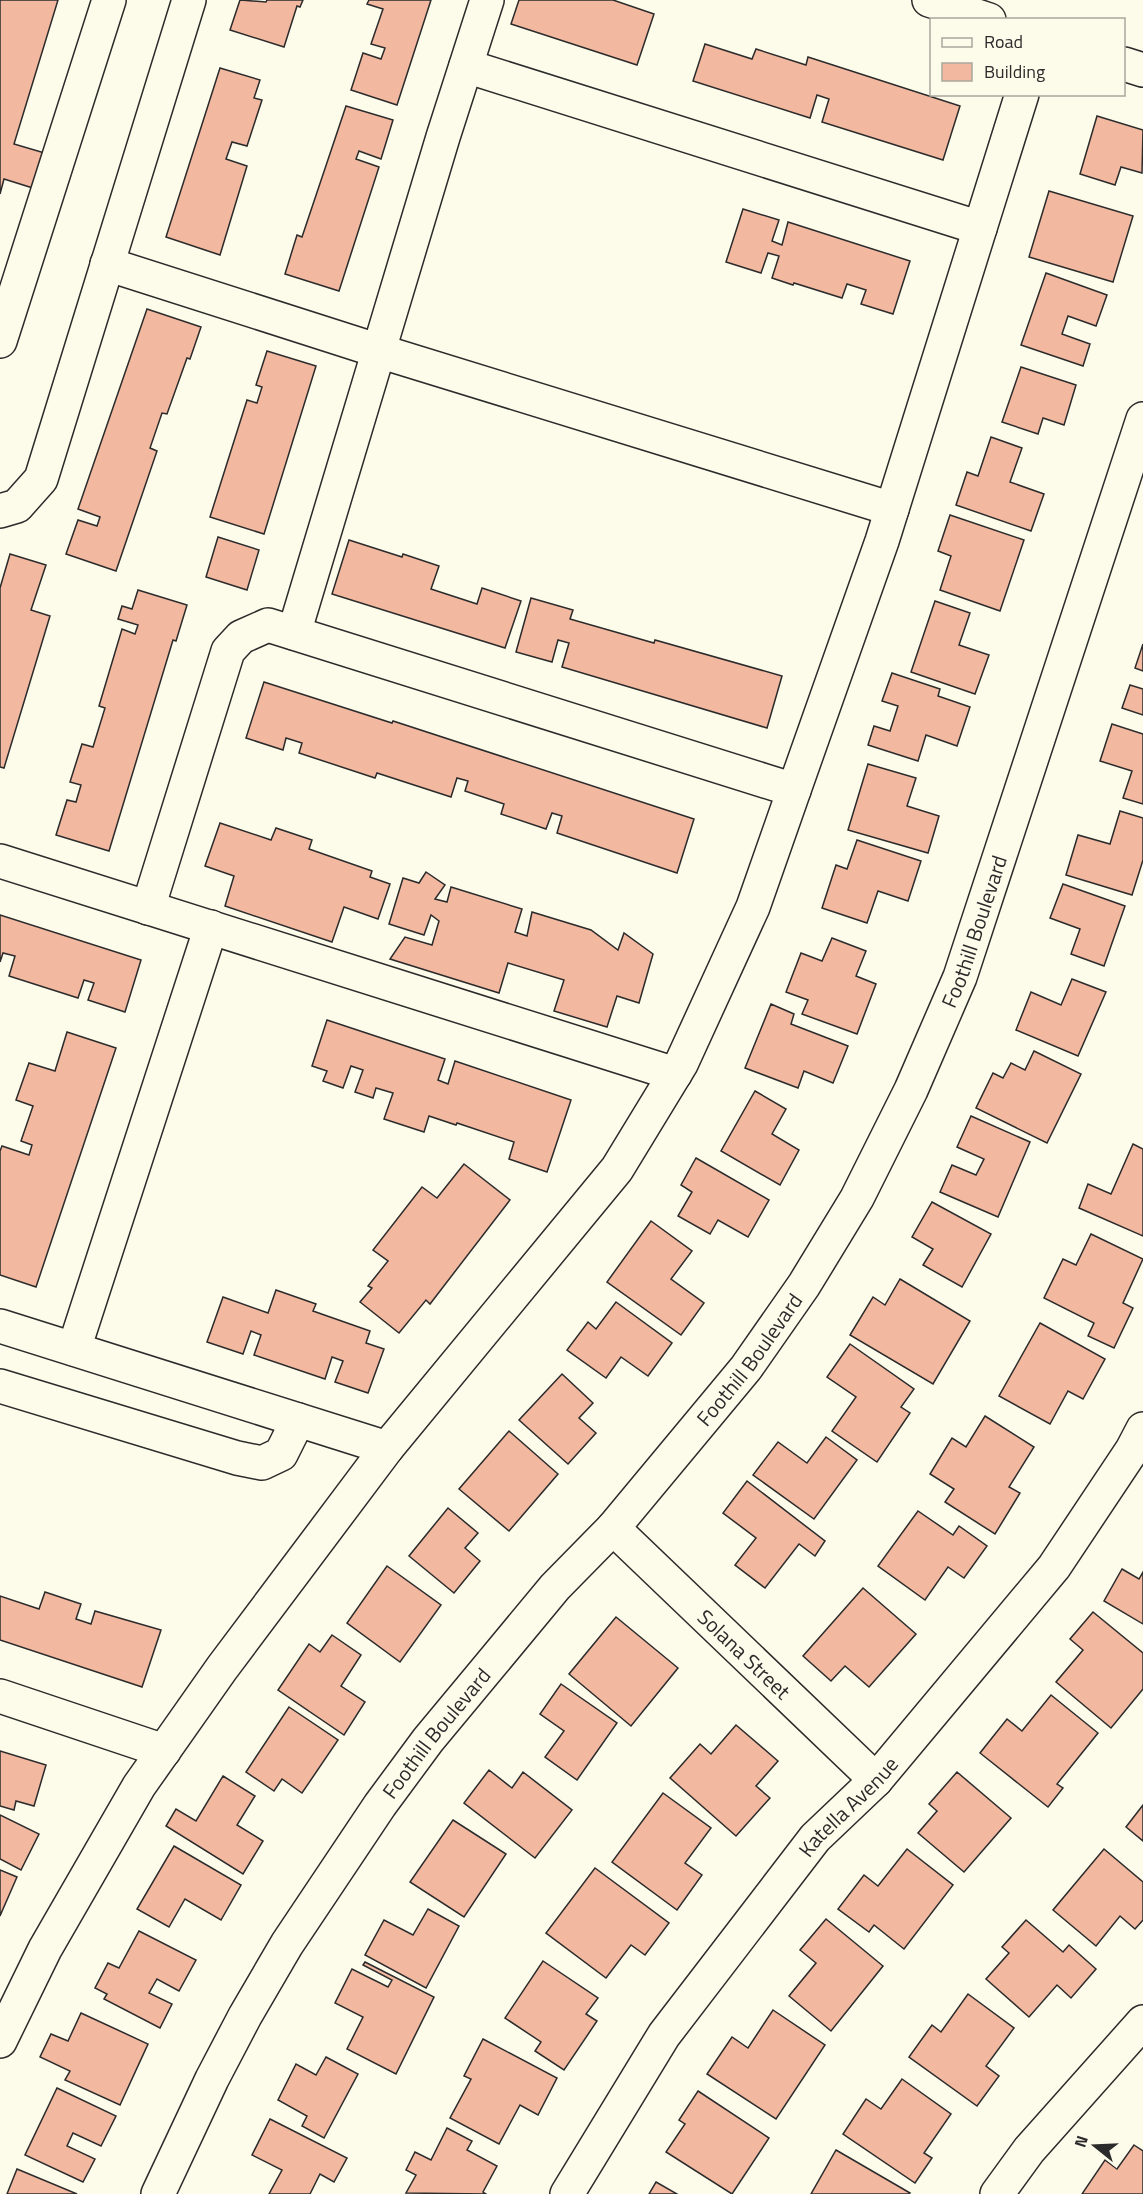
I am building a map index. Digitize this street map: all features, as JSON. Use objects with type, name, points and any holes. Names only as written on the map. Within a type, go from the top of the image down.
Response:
[{"type":"street","points":[[0,341],[109,0]]},
{"type":"street","points":[[0,511],[17,506],[41,479],[189,0]]},
{"type":"street","points":[[294,633],[487,0]]},
{"type":"street","points":[[929,0],[983,18]]},
{"type":"street","points":[[1125,63],[1143,70]]},
{"type":"street","points":[[466,66],[980,228]]},
{"type":"street","points":[[0,2042],[45,1949],[139,1786],[222,1668],[387,1448],[616,1169],[675,1074],[753,907],[892,509],[1021,96]]},
{"type":"street","points":[[107,264],[379,351],[892,509]]},
{"type":"street","name":"Foothill Boulevard","points":[[158,2194],[212,2079],[245,2016],[332,1873],[435,1731],[555,1587],[613,1528],[746,1368],[804,1285],[857,1198],[911,1089],[960,977],[1143,419]]},
{"type":"street","points":[[148,908],[228,651],[241,637],[268,625],[794,790]]},
{"type":"street","points":[[0,861],[675,1074]]},
{"type":"street","points":[[74,1349],[211,927]]},
{"type":"street","points":[[0,1326],[387,1448]]},
{"type":"street","points":[[0,1386],[237,1458],[262,1463],[281,1454],[298,1419]]},
{"type":"street","name":"Katella Avenue","points":[[567,2194],[664,2034],[815,1838],[876,1780],[1054,1567],[1139,1445]]},
{"type":"street","name":"Solana Street","points":[[613,1528],[876,1780]]},
{"type":"street","points":[[0,1696],[164,1751]]},
{"type":"street","points":[[997,2194],[1029,2150],[1138,2038]]},
{"type":"building","points":[[0,0],[58,0],[14,144],[48,154],[36,189],[4,179],[0,194]]},
{"type":"building","points":[[240,0],[266,2],[267,0],[303,0],[300,7],[297,6],[284,47],[230,30]]},
{"type":"building","points":[[369,0],[431,0],[397,105],[351,90],[363,53],[381,59],[385,48],[371,44],[383,9],[367,4]]},
{"type":"building","points":[[519,0],[613,0],[654,14],[637,65],[511,24]]},
{"type":"building","points":[[705,44],[752,59],[756,49],[806,65],[808,57],[960,106],[943,160],[822,122],[829,99],[817,95],[810,118],[693,81]]},
{"type":"building","points":[[220,68],[260,80],[254,98],[262,100],[247,146],[232,142],[226,159],[247,166],[220,255],[166,237]]},
{"type":"building","points":[[346,106],[393,120],[381,159],[359,151],[356,159],[379,167],[339,291],[285,274],[297,235],[302,237]]},
{"type":"building","points":[[1097,116],[1143,130],[1142,173],[1121,167],[1115,185],[1080,174]]},
{"type":"building","points":[[1049,191],[1133,216],[1113,282],[1029,257]]},
{"type":"building","points":[[743,209],[779,220],[772,241],[782,245],[788,222],[910,261],[893,314],[861,304],[866,290],[847,284],[842,298],[772,278],[779,256],[768,253],[761,273],[726,262]]},
{"type":"building","points":[[1046,273],[1107,295],[1096,326],[1068,316],[1062,334],[1090,344],[1083,366],[1021,345]]},
{"type":"building","points":[[147,309],[201,327],[167,414],[162,413],[150,448],[157,451],[116,571],[66,554],[78,520],[97,526],[100,517],[78,509]]},
{"type":"building","points":[[267,351],[316,366],[264,534],[210,517],[247,400],[257,403],[262,387],[256,385]]},
{"type":"building","points":[[1021,367],[1076,385],[1064,425],[1043,418],[1038,434],[1002,422]]},
{"type":"building","points":[[991,437],[1022,448],[1010,482],[1044,494],[1031,531],[956,505],[967,472],[978,476]]},
{"type":"building","points":[[950,515],[1024,540],[1000,611],[940,590],[951,556],[938,551]]},
{"type":"building","points":[[218,537],[259,550],[247,590],[206,577]]},
{"type":"building","points":[[349,540],[439,566],[431,589],[477,604],[482,588],[521,601],[505,648],[332,594]]},
{"type":"building","points":[[10,554],[46,565],[31,610],[50,616],[4,768],[0,767],[0,588]]},
{"type":"building","points":[[138,590],[187,605],[176,641],[173,640],[109,851],[56,835],[67,800],[76,802],[81,785],[70,782],[82,744],[93,747],[105,708],[99,706],[122,629],[135,634],[138,625],[118,619],[122,606],[132,609]]},
{"type":"building","points":[[531,598],[573,610],[570,619],[782,676],[767,728],[562,667],[569,643],[558,640],[552,662],[516,652]]},
{"type":"building","points":[[935,601],[970,613],[959,645],[989,655],[975,694],[911,672]]},
{"type":"building","points":[[1143,644],[1143,671],[1135,668]]},
{"type":"building","points":[[892,673],[940,689],[938,696],[970,707],[957,746],[926,735],[918,761],[868,745],[874,726],[890,731],[898,706],[882,701]]},
{"type":"building","points":[[264,682],[392,723],[393,721],[694,819],[677,873],[557,833],[562,816],[552,813],[546,829],[501,814],[504,804],[465,791],[468,781],[457,778],[451,797],[377,773],[375,778],[299,753],[302,743],[286,738],[283,750],[246,738]]},
{"type":"building","points":[[1130,685],[1143,689],[1143,715],[1122,708]]},
{"type":"building","points":[[1112,724],[1143,734],[1143,804],[1123,798],[1132,771],[1100,761]]},
{"type":"building","points":[[868,764],[916,778],[907,806],[939,816],[928,853],[848,830]]},
{"type":"building","points":[[1120,811],[1143,818],[1143,860],[1132,895],[1066,875],[1078,835],[1110,844]]},
{"type":"building","points":[[220,823],[271,840],[276,828],[312,840],[309,849],[372,871],[370,877],[390,884],[378,919],[344,907],[332,942],[225,906],[234,876],[205,866]]},
{"type":"building","points":[[857,840],[921,861],[908,901],[878,891],[867,923],[822,908],[836,865],[847,869]]},
{"type":"building","points":[[426,872],[445,885],[435,899],[447,902],[451,887],[522,909],[515,932],[527,936],[532,912],[591,930],[618,950],[624,933],[653,954],[639,1003],[617,996],[607,1027],[554,1011],[564,980],[508,963],[499,993],[390,959],[405,937],[432,945],[439,921],[431,915],[424,935],[389,924],[403,878],[419,883]]},
{"type":"building","points":[[1063,884],[1125,906],[1104,966],[1071,954],[1080,929],[1050,918]]},
{"type":"building","points":[[0,915],[141,960],[125,1012],[88,1000],[94,983],[84,980],[78,998],[9,976],[15,956],[3,953],[0,962]]},
{"type":"building","points":[[832,938],[866,951],[856,976],[876,984],[857,1034],[802,1014],[808,1000],[786,992],[801,953],[822,961]]},
{"type":"building","points":[[1072,979],[1106,992],[1078,1056],[1016,1030],[1031,992],[1061,1005]]},
{"type":"building","points":[[771,1004],[794,1014],[791,1024],[848,1046],[833,1083],[804,1071],[798,1088],[745,1068]]},
{"type":"building","points":[[327,1020],[445,1059],[438,1080],[448,1084],[455,1061],[571,1100],[547,1172],[509,1159],[514,1142],[457,1123],[456,1125],[429,1116],[424,1132],[384,1119],[393,1093],[376,1088],[373,1098],[355,1092],[363,1070],[351,1066],[343,1088],[323,1081],[327,1071],[312,1066]]},
{"type":"building","points":[[67,1032],[116,1048],[36,1287],[0,1275],[0,1151],[2,1146],[29,1155],[32,1145],[21,1141],[33,1106],[16,1100],[29,1063],[55,1071]]},
{"type":"building","points":[[1034,1051],[1081,1074],[1047,1143],[976,1108],[993,1073],[1003,1078],[1011,1063],[1025,1070]]},
{"type":"building","points":[[755,1091],[786,1109],[772,1134],[799,1150],[780,1185],[721,1151]]},
{"type":"building","points":[[971,1116],[1030,1142],[998,1217],[940,1192],[952,1165],[976,1175],[984,1159],[957,1147]]},
{"type":"building","points":[[1133,1144],[1143,1149],[1143,1236],[1079,1208],[1088,1184],[1111,1194]]},
{"type":"building","points":[[696,1158],[769,1200],[748,1237],[718,1220],[710,1234],[678,1216],[692,1192],[681,1185]]},
{"type":"building","points":[[464,1164],[510,1200],[430,1304],[426,1300],[399,1333],[360,1302],[372,1288],[368,1286],[388,1261],[373,1250],[422,1187],[437,1198]]},
{"type":"building","points":[[932,1202],[991,1234],[962,1287],[923,1265],[933,1249],[912,1237]]},
{"type":"building","points":[[651,1221],[692,1251],[671,1279],[704,1303],[681,1335],[607,1282]]},
{"type":"building","points":[[1091,1234],[1143,1259],[1123,1303],[1133,1308],[1114,1348],[1088,1336],[1094,1323],[1044,1298],[1063,1259],[1076,1265]]},
{"type":"building","points":[[900,1279],[970,1321],[933,1384],[850,1335],[873,1297],[885,1305]]},
{"type":"building","points":[[276,1290],[316,1304],[313,1311],[370,1331],[366,1343],[384,1349],[368,1393],[335,1382],[343,1361],[332,1357],[325,1379],[254,1355],[261,1335],[251,1331],[243,1354],[207,1342],[223,1297],[268,1313]]},
{"type":"building","points":[[616,1302],[672,1343],[648,1376],[621,1357],[606,1378],[567,1350],[588,1322],[596,1329]]},
{"type":"building","points":[[1040,1323],[1105,1359],[1083,1399],[1068,1391],[1050,1424],[999,1396]]},
{"type":"building","points":[[850,1344],[914,1389],[901,1407],[910,1413],[877,1462],[832,1431],[856,1397],[827,1377]]},
{"type":"building","points":[[562,1374],[593,1403],[579,1418],[596,1433],[568,1464],[519,1420]]},
{"type":"building","points":[[985,1416],[1034,1447],[1009,1487],[1020,1493],[995,1534],[945,1502],[954,1489],[930,1474],[952,1438],[966,1447]]},
{"type":"building","points":[[509,1431],[558,1474],[509,1531],[459,1489]]},
{"type":"building","points":[[826,1437],[857,1460],[814,1519],[753,1475],[778,1442],[807,1463]]},
{"type":"building","points":[[747,1481],[825,1541],[815,1556],[799,1544],[765,1588],[735,1565],[756,1538],[723,1513]]},
{"type":"building","points":[[448,1508],[478,1533],[465,1548],[480,1561],[454,1593],[409,1556]]},
{"type":"building","points":[[918,1511],[953,1535],[959,1526],[987,1546],[964,1578],[948,1567],[925,1600],[878,1566]]},
{"type":"building","points":[[387,1566],[441,1605],[400,1662],[347,1623]]},
{"type":"building","points":[[1122,1569],[1139,1579],[1143,1572],[1143,1624],[1104,1601]]},
{"type":"building","points":[[863,1588],[916,1634],[869,1687],[845,1666],[831,1681],[803,1656]]},
{"type":"building","points":[[45,1592],[81,1604],[76,1619],[91,1624],[95,1611],[161,1630],[142,1687],[0,1640],[0,1596],[39,1609]]},
{"type":"building","points":[[1093,1612],[1143,1653],[1143,1689],[1111,1728],[1056,1682],[1083,1650],[1070,1639]]},
{"type":"building","points":[[616,1617],[678,1668],[631,1726],[569,1674]]},
{"type":"building","points":[[332,1635],[361,1655],[341,1686],[365,1702],[344,1735],[278,1690],[309,1644],[320,1652]]},
{"type":"building","points":[[561,1684],[617,1723],[577,1780],[545,1757],[564,1731],[540,1714]]},
{"type":"building","points":[[1051,1695],[1098,1733],[1057,1784],[1063,1788],[1048,1807],[980,1753],[1007,1719],[1022,1731]]},
{"type":"building","points":[[289,1707],[338,1740],[302,1793],[282,1779],[274,1791],[246,1772]]},
{"type":"building","points":[[736,1725],[778,1761],[756,1786],[770,1798],[736,1836],[670,1778],[700,1744],[711,1754]]},
{"type":"building","points":[[0,1751],[46,1765],[34,1806],[16,1801],[14,1810],[0,1806]]},
{"type":"building","points":[[489,1770],[512,1788],[523,1772],[572,1810],[535,1858],[464,1803]]},
{"type":"building","points":[[957,1772],[1011,1818],[964,1872],[918,1833],[937,1811],[929,1804]]},
{"type":"building","points":[[223,1776],[255,1796],[237,1825],[263,1841],[243,1874],[166,1826],[176,1809],[196,1821]]},
{"type":"building","points":[[663,1793],[711,1828],[685,1863],[702,1875],[677,1910],[612,1862]]},
{"type":"building","points":[[1143,1805],[1143,1841],[1126,1827]]},
{"type":"building","points":[[0,1815],[39,1834],[21,1870],[0,1859]]},
{"type":"building","points":[[453,1820],[506,1854],[464,1917],[410,1882]]},
{"type":"building","points":[[174,1846],[241,1885],[221,1920],[185,1899],[169,1927],[137,1909]]},
{"type":"building","points":[[907,1849],[953,1885],[904,1949],[874,1925],[869,1932],[838,1909],[864,1875],[878,1886]]},
{"type":"building","points":[[1104,1849],[1143,1882],[1143,1920],[1135,1929],[1120,1916],[1096,1946],[1053,1910]]},
{"type":"building","points":[[595,1868],[669,1923],[645,1955],[631,1945],[606,1978],[546,1933]]},
{"type":"building","points":[[0,1870],[17,1877],[0,1916]]},
{"type":"building","points":[[428,1909],[459,1926],[426,1988],[365,1955],[384,1920],[413,1935]]},
{"type":"building","points":[[826,1919],[883,1966],[831,2031],[789,1996],[816,1963],[800,1950]]},
{"type":"building","points":[[1026,1920],[1063,1952],[1069,1945],[1096,1969],[1071,1998],[1057,1985],[1029,2017],[986,1979],[1009,1953],[1002,1947]]},
{"type":"building","points":[[139,1931],[196,1960],[179,1991],[157,1979],[149,1993],[172,2004],[160,2028],[104,1999],[107,1994],[95,1988],[108,1963],[119,1968]]},
{"type":"building","points":[[543,1961],[598,1998],[586,2014],[597,2021],[564,2070],[535,2051],[541,2042],[505,2018]]},
{"type":"building","points":[[365,1962],[434,1997],[396,2074],[347,2049],[363,2017],[335,2003],[352,1969],[388,1987],[392,1980],[363,1965]]},
{"type":"building","points":[[968,1994],[1014,2028],[986,2066],[999,2076],[977,2106],[909,2057],[932,2025],[941,2032]]},
{"type":"building","points":[[773,2010],[825,2045],[776,2119],[707,2074],[732,2037],[748,2048]]},
{"type":"building","points":[[81,2013],[148,2044],[120,2105],[65,2080],[70,2071],[40,2057],[51,2034],[68,2041]]},
{"type":"building","points":[[483,2039],[557,2078],[538,2115],[520,2105],[499,2144],[450,2118],[471,2079],[464,2076]]},
{"type":"building","points":[[326,2057],[358,2074],[324,2138],[302,2126],[307,2116],[278,2100],[296,2064],[316,2075]]},
{"type":"building","points":[[902,2079],[951,2114],[924,2153],[932,2158],[915,2183],[843,2134],[866,2099],[881,2109]]},
{"type":"building","points":[[57,2088],[116,2116],[101,2146],[73,2133],[67,2146],[95,2159],[83,2182],[25,2155]]},
{"type":"building","points":[[698,2091],[769,2138],[732,2194],[666,2152],[685,2124],[679,2120]]},
{"type":"building","points":[[270,2119],[347,2158],[334,2182],[320,2174],[310,2194],[269,2194],[282,2170],[252,2155]]},
{"type":"building","points":[[447,2128],[472,2141],[467,2150],[497,2166],[483,2192],[486,2194],[406,2193],[416,2175],[406,2170],[415,2152],[431,2160]]},
{"type":"building","points":[[1134,2145],[1143,2151],[1143,2194],[1082,2194],[1105,2160],[1117,2169]]},
{"type":"building","points":[[836,2150],[910,2193],[811,2194]]},
{"type":"building","points":[[17,2169],[77,2194],[7,2194]]},
{"type":"building","points":[[656,2182],[677,2194],[649,2194]]}]
